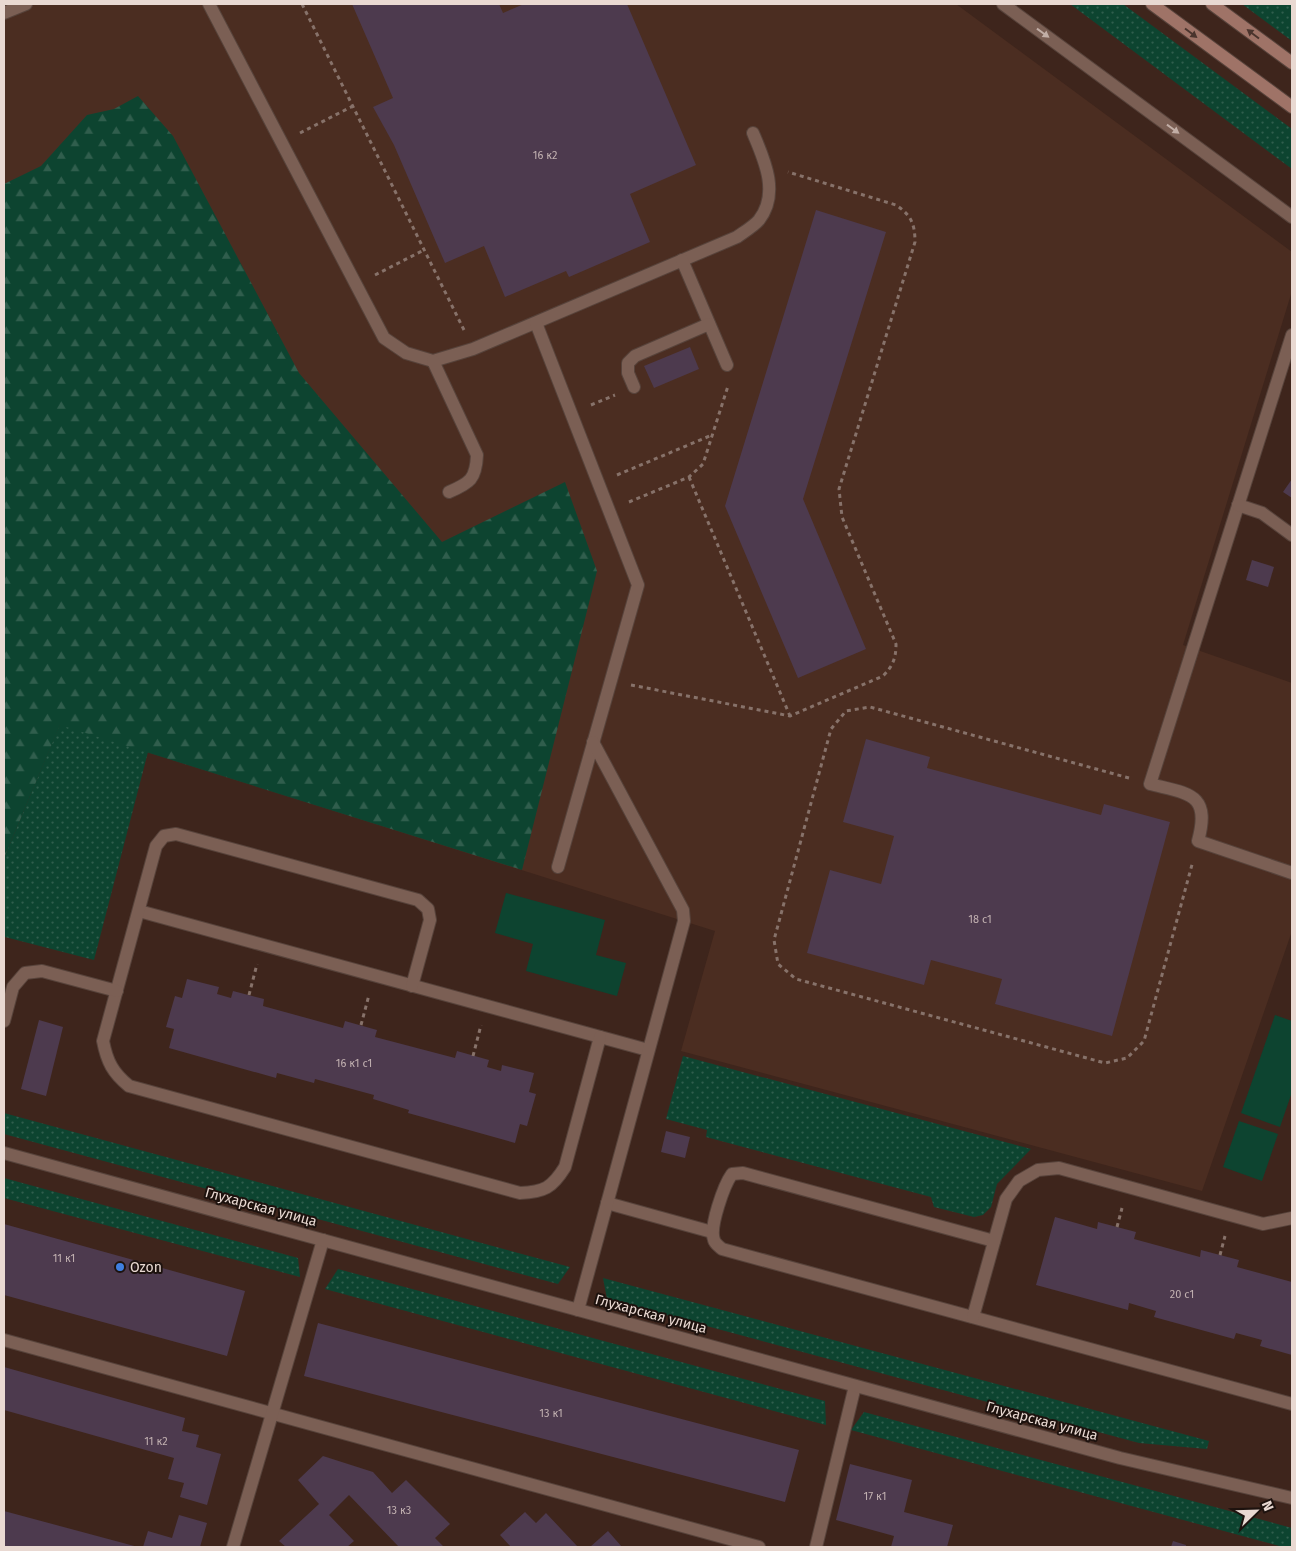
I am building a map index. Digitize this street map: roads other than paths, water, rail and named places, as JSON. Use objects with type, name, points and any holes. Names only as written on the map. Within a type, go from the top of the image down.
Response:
[{"type":"street","points":[[4,13],[26,4]]},
{"type":"street","points":[[209,4],[384,338],[406,353],[433,361],[474,349],[738,237],[760,219],[770,193],[766,165],[753,133]]},
{"type":"street","points":[[1003,4],[1292,217]]},
{"type":"street","points":[[1152,4],[1292,107]]},
{"type":"street","points":[[1212,4],[1292,63]]},
{"type":"street","points":[[682,260],[727,365]]},
{"type":"street","points":[[536,323],[638,585],[558,867]]},
{"type":"street","points":[[634,387],[628,373],[628,363],[635,356],[709,324]]},
{"type":"street","points":[[1292,335],[1150,784],[1188,794],[1200,805],[1204,821],[1198,841],[1292,873]]},
{"type":"street","points":[[433,361],[477,455],[476,471],[466,484],[449,492]]},
{"type":"street","points":[[1238,505],[1262,513],[1292,535]]},
{"type":"street","points":[[578,1310],[684,921],[682,910],[593,742]]},
{"type":"street","points":[[412,986],[430,920],[428,908],[418,900],[176,834],[164,836],[156,846],[103,1041],[106,1059],[115,1075],[129,1086],[520,1193],[538,1192],[547,1188],[555,1183],[565,1167],[600,1037]]},
{"type":"street","points":[[139,911],[648,1050]]},
{"type":"street","points":[[4,1021],[13,987],[24,973],[42,971],[117,991]]},
{"type":"street","name":"Глухарская улица","points":[[4,1152],[1120,1458],[1292,1498]]},
{"type":"street","points":[[973,1317],[1006,1199],[1019,1181],[1038,1170],[1060,1168],[1263,1224],[1292,1218]]},
{"type":"street","points":[[994,1241],[743,1173],[732,1174],[726,1183],[712,1232],[714,1242],[722,1249],[1292,1404]]},
{"type":"street","points":[[607,1203],[712,1232]]},
{"type":"street","points":[[233,1547],[323,1240]]},
{"type":"street","points":[[4,1340],[759,1547]]},
{"type":"street","points":[[816,1547],[855,1386]]},
{"type":"place","name":"Ozon","points":[[120,1267]]}]
